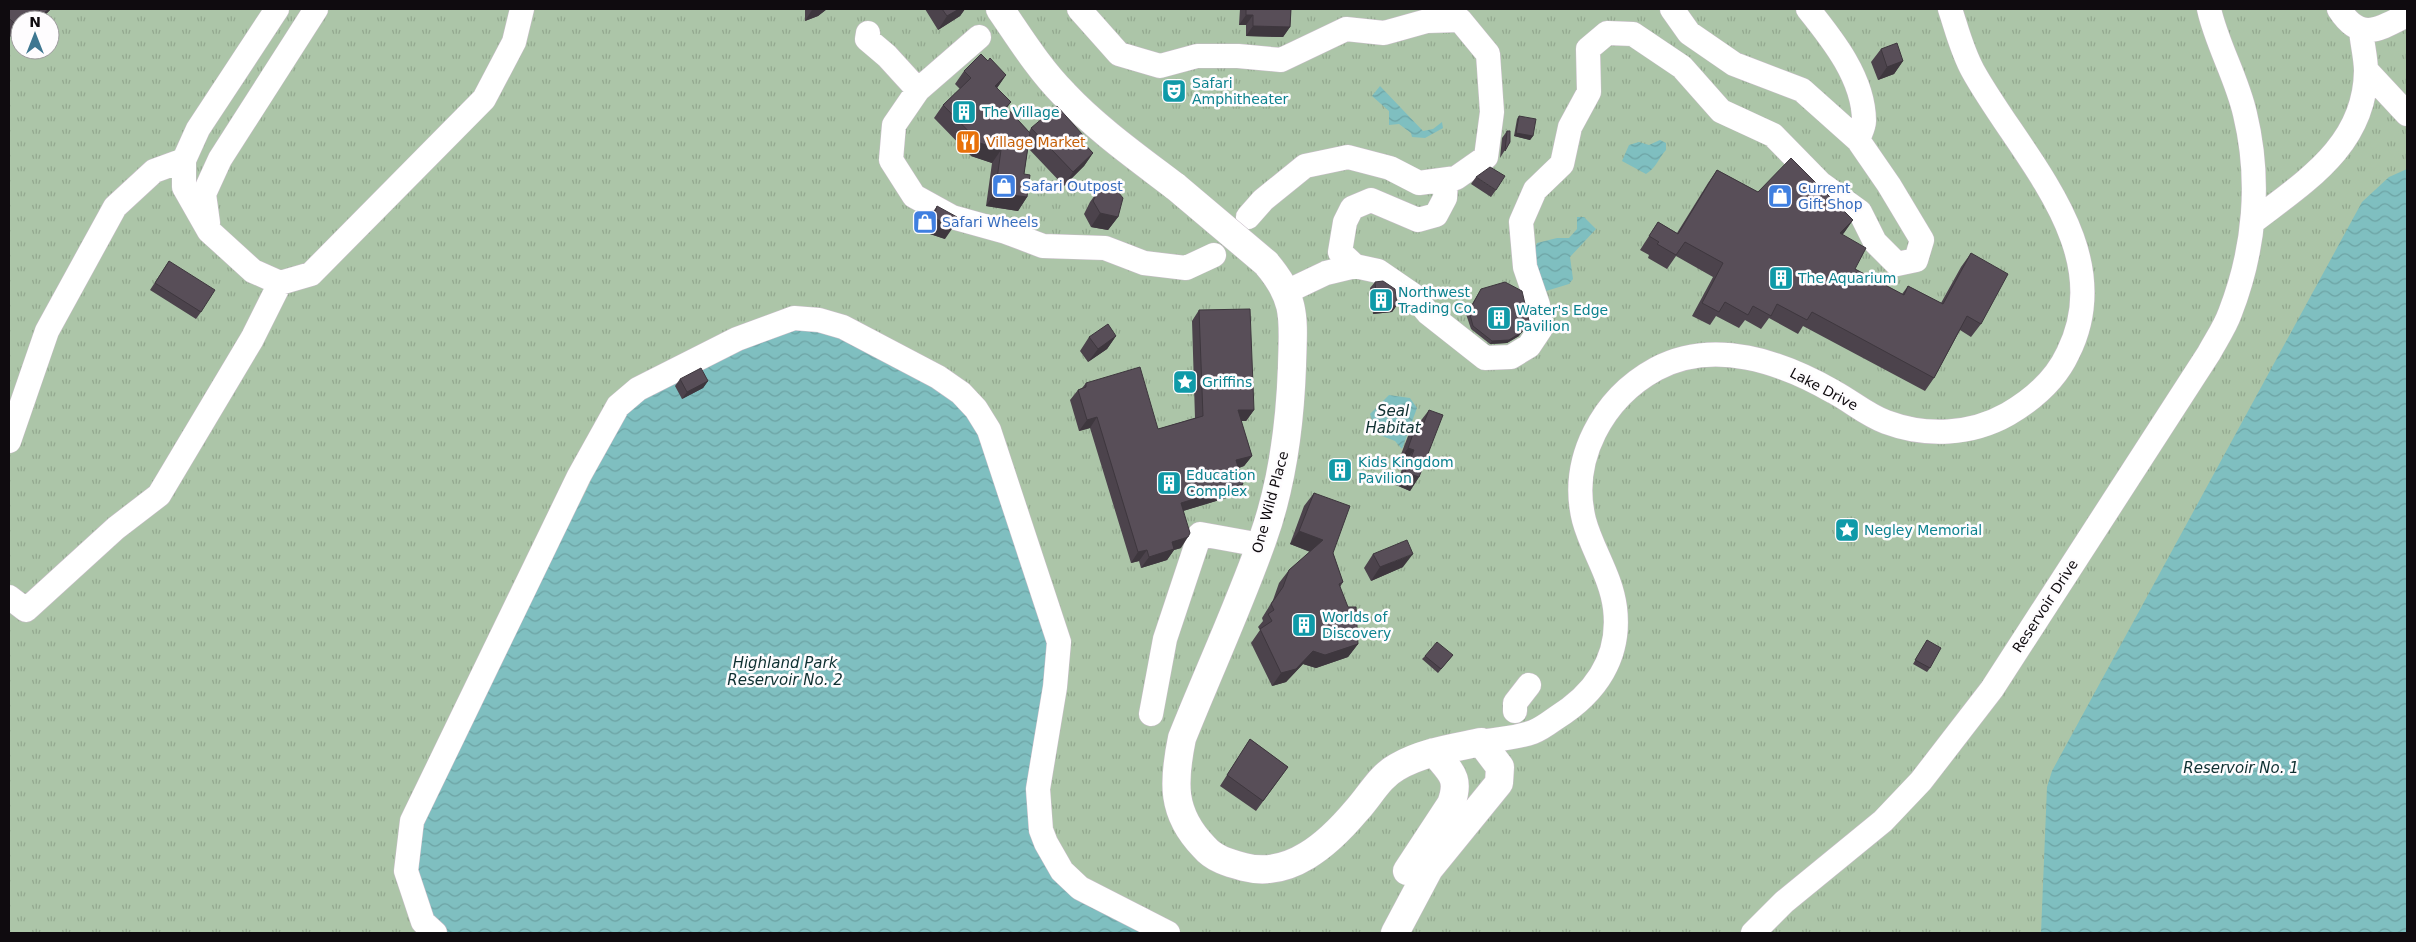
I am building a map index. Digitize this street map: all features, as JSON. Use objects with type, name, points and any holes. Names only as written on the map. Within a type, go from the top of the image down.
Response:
[{"type":"main road","name":"One Wild Place","points":[[1000,9],[1045,73],[1064,95],[1087,117],[1176,187],[1266,263],[1280,279],[1292,304],[1288,422],[1279,481],[1261,545],[1182,738],[1175,770],[1180,812],[1194,838],[1208,852],[1226,863],[1250,869],[1268,869],[1284,866],[1301,859],[1331,838],[1356,811],[1381,779],[1396,767],[1434,752],[1481,742]]},
{"type":"main road","points":[[1395,933],[1429,869],[1499,783],[1500,767],[1481,742]]},
{"type":"main road","points":[[1379,933],[1403,877],[1451,804],[1455,793],[1456,784],[1454,776],[1434,752]]},
{"type":"street","points":[[277,9],[198,129],[184,160],[184,187],[209,231],[253,271],[280,282],[311,274],[484,99],[514,42],[522,9]]},
{"type":"street","points":[[209,231],[204,194],[220,159],[316,9]]},
{"type":"street","points":[[1079,9],[1119,54],[1160,66],[1197,56],[1238,56],[1281,60],[1346,29],[1384,33],[1427,21],[1460,20],[1488,54],[1492,112],[1486,157],[1456,178],[1419,183],[1390,168],[1348,157],[1305,166],[1263,200],[1248,216]]},
{"type":"street","points":[[1286,292],[1326,274],[1355,266],[1378,271],[1413,295],[1428,312],[1485,358],[1511,357],[1529,346],[1540,328],[1538,305],[1525,267],[1521,222],[1536,190],[1562,164],[1570,127],[1590,92],[1588,50],[1607,33],[1633,34],[1682,67],[1721,111],[1773,135],[1820,183],[1860,212],[1875,242],[1897,264],[1916,260],[1922,240],[1889,185],[1858,140],[1802,90],[1734,64],[1689,33],[1672,9]]},
{"type":"street","points":[[1808,9],[1835,43],[1859,89],[1864,123],[1858,140]]},
{"type":"street","name":"Lake Drive","points":[[1481,742],[1534,732],[1563,714],[1588,694],[1602,675],[1608,662],[1615,632],[1615,608],[1610,584],[1584,518],[1580,496],[1581,475],[1585,453],[1602,418],[1617,398],[1638,380],[1660,367],[1689,358],[1733,355],[1768,362],[1790,370],[1816,382],[1886,422],[1921,431],[1944,432],[1969,430],[1998,419],[2023,405],[2051,378],[2068,355],[2081,314],[2084,291],[2081,264],[2072,234],[2046,185],[1973,71],[1962,48],[1950,9]]},
{"type":"street","name":"Reservoir Drive","points":[[1753,933],[1784,902],[1883,822],[1921,781],[1992,689],[2209,353],[2230,314],[2245,268],[2254,221],[2254,165],[2245,113],[2210,9]]},
{"type":"street","points":[[2339,9],[2348,22],[2361,30],[2374,30],[2407,15]]},
{"type":"street","points":[[2254,221],[2337,152],[2347,138],[2357,114],[2366,70],[2361,30]]},
{"type":"street","points":[[868,33],[868,40],[887,56],[918,90]]},
{"type":"street","points":[[979,37],[918,90],[894,125],[891,160],[914,196],[952,218],[1006,232],[1043,246],[1105,248],[1144,263],[1186,268],[1214,255]]},
{"type":"street","points":[[2366,70],[2407,114]]},
{"type":"street","points":[[9,441],[47,331],[115,208],[154,172],[184,160]]},
{"type":"street","points":[[1355,266],[1340,252],[1345,222],[1352,208],[1371,200],[1418,220],[1436,215],[1446,198],[1446,180]]},
{"type":"street","points":[[9,597],[26,610],[116,528],[159,495],[240,358],[280,282]]},
{"type":"street","points":[[435,933],[423,922],[406,871],[412,820],[579,476],[618,406],[638,388],[737,339],[794,318],[819,320],[843,327],[938,377],[961,393],[976,409],[989,430],[1060,642],[1055,687],[1038,789],[1044,836],[1062,871],[1080,888],[1168,933]]},
{"type":"street","points":[[1151,714],[1165,639],[1200,534],[1261,545]]},
{"type":"street","points":[[1515,711],[1515,703],[1529,685]]},
{"type":"green space","points":[[9,9],[2407,9],[2407,933],[9,933]]},
{"type":"water","points":[[1380,86],[1423,131],[1433,129],[1442,122],[1443,128],[1425,138],[1412,137],[1411,133],[1399,124],[1389,125],[1389,111],[1372,96]]},
{"type":"water","points":[[1660,140],[1666,143],[1666,150],[1655,166],[1646,174],[1622,161],[1629,145],[1639,142],[1649,145]]},
{"type":"water","name":"Reservoir No. 1","points":[[2407,169],[2407,933],[2041,933],[2047,787],[2052,771],[2362,202],[2389,177]]},
{"type":"water","points":[[1577,217],[1584,217],[1596,229],[1570,257],[1573,279],[1569,284],[1546,291],[1535,268],[1534,255],[1537,243],[1557,238],[1569,238],[1577,229]]},
{"type":"water","name":"Highland Park Reservoir No. 2","points":[[790,329],[817,329],[842,339],[937,385],[977,421],[1051,643],[1035,838],[1146,933],[444,933],[434,922],[414,870],[422,823],[622,416],[643,396],[705,362]]},
{"type":"water","name":"Seal Habitat","points":[[1389,395],[1410,398],[1417,408],[1402,449],[1395,441],[1377,434],[1370,414]]},
{"type":"building","points":[[9,9],[37,9],[10,10],[9,18]]},
{"type":"building","points":[[942,9],[959,9],[947,16]]},
{"type":"building","points":[[1246,9],[1291,9],[1290,27],[1253,26],[1253,15],[1246,15]]},
{"type":"building","points":[[1897,43],[1903,61],[1887,67],[1881,49]]},
{"type":"building","points":[[981,54],[988,61],[990,58],[1006,75],[995,86],[1011,102],[1006,107],[1030,133],[1024,174],[1030,175],[1027,197],[995,193],[1001,150],[980,143],[943,105],[971,78],[964,71]]},
{"type":"building","points":[[1057,106],[1083,135],[1079,138],[1093,153],[1073,172],[1031,128]]},
{"type":"building","points":[[1519,116],[1536,119],[1533,136],[1516,133]]},
{"type":"building","points":[[1507,131],[1510,131],[1510,142],[1505,151]]},
{"type":"building","name":"The Aquarium","points":[[1791,158],[1853,220],[1840,233],[1866,248],[1855,269],[1904,295],[1908,286],[1943,304],[1971,253],[2008,274],[1981,324],[1967,316],[1934,378],[1812,312],[1807,320],[1777,304],[1771,316],[1753,306],[1748,315],[1725,302],[1719,312],[1702,303],[1723,263],[1685,242],[1676,255],[1657,244],[1659,242],[1649,236],[1658,222],[1678,234],[1717,170],[1758,192]]},
{"type":"building","points":[[1490,167],[1505,176],[1496,190],[1476,177]]},
{"type":"building","points":[[1104,186],[1114,187],[1123,198],[1118,217],[1100,213],[1093,201],[1100,188]]},
{"type":"building","points":[[937,206],[957,217],[954,226],[933,218]]},
{"type":"building","points":[[169,261],[215,290],[201,312],[155,283]]},
{"type":"building","points":[[1383,281],[1395,289],[1397,305],[1377,307],[1375,282]]},
{"type":"building","name":"Water's Edge Pavilion","points":[[1505,282],[1522,291],[1529,321],[1522,332],[1509,340],[1492,341],[1473,326],[1469,311],[1481,289]]},
{"type":"building","points":[[1250,309],[1254,410],[1238,410],[1252,456],[1236,460],[1243,484],[1181,503],[1190,533],[1188,537],[1172,542],[1174,549],[1149,557],[1147,550],[1138,552],[1097,417],[1087,420],[1078,390],[1086,387],[1086,383],[1140,367],[1158,429],[1203,416],[1199,310]]},
{"type":"building","points":[[1108,324],[1116,336],[1098,349],[1089,337]]},
{"type":"building","points":[[701,368],[708,381],[687,392],[680,379]]},
{"type":"building","points":[[1429,410],[1443,415],[1419,477],[1405,472],[1414,450],[1408,448],[1417,423],[1423,425]]},
{"type":"building","name":"Worlds of Discovery","points":[[1314,493],[1350,506],[1333,553],[1343,582],[1339,584],[1348,607],[1356,607],[1358,644],[1325,655],[1313,651],[1296,669],[1281,673],[1260,629],[1272,621],[1268,614],[1274,610],[1271,604],[1283,587],[1289,570],[1323,540],[1299,531]]},
{"type":"building","points":[[1407,540],[1413,554],[1380,567],[1373,554]]},
{"type":"building","points":[[1927,640],[1941,648],[1930,668],[1915,660]]},
{"type":"building","points":[[1437,642],[1453,655],[1441,669],[1425,656]]},
{"type":"building","points":[[1250,739],[1288,767],[1263,801],[1227,775]]},
{"type":"place","name":"Safari Amphitheater","points":[[1174,91]]},
{"type":"place","name":"The Village","points":[[964,112]]},
{"type":"place","name":"Village Market","points":[[968,142]]},
{"type":"place","name":"Safari Outpost","points":[[1004,186]]},
{"type":"place","name":"Current Gift Shop","points":[[1780,196]]},
{"type":"place","name":"Safari Wheels","points":[[925,222]]},
{"type":"place","name":"The Aquarium","points":[[1781,278]]},
{"type":"place","name":"Northwest Trading Co.","points":[[1381,300]]},
{"type":"place","name":"Water's Edge Pavilion","points":[[1499,318]]},
{"type":"place","name":"Griffins","points":[[1185,382]]},
{"type":"place","name":"Kids Kingdom Pavilion","points":[[1340,470]]},
{"type":"place","name":"Education Complex","points":[[1169,483]]},
{"type":"place","name":"Negley Memorial","points":[[1847,530]]},
{"type":"place","name":"Worlds of Discovery","points":[[1304,625]]}]
